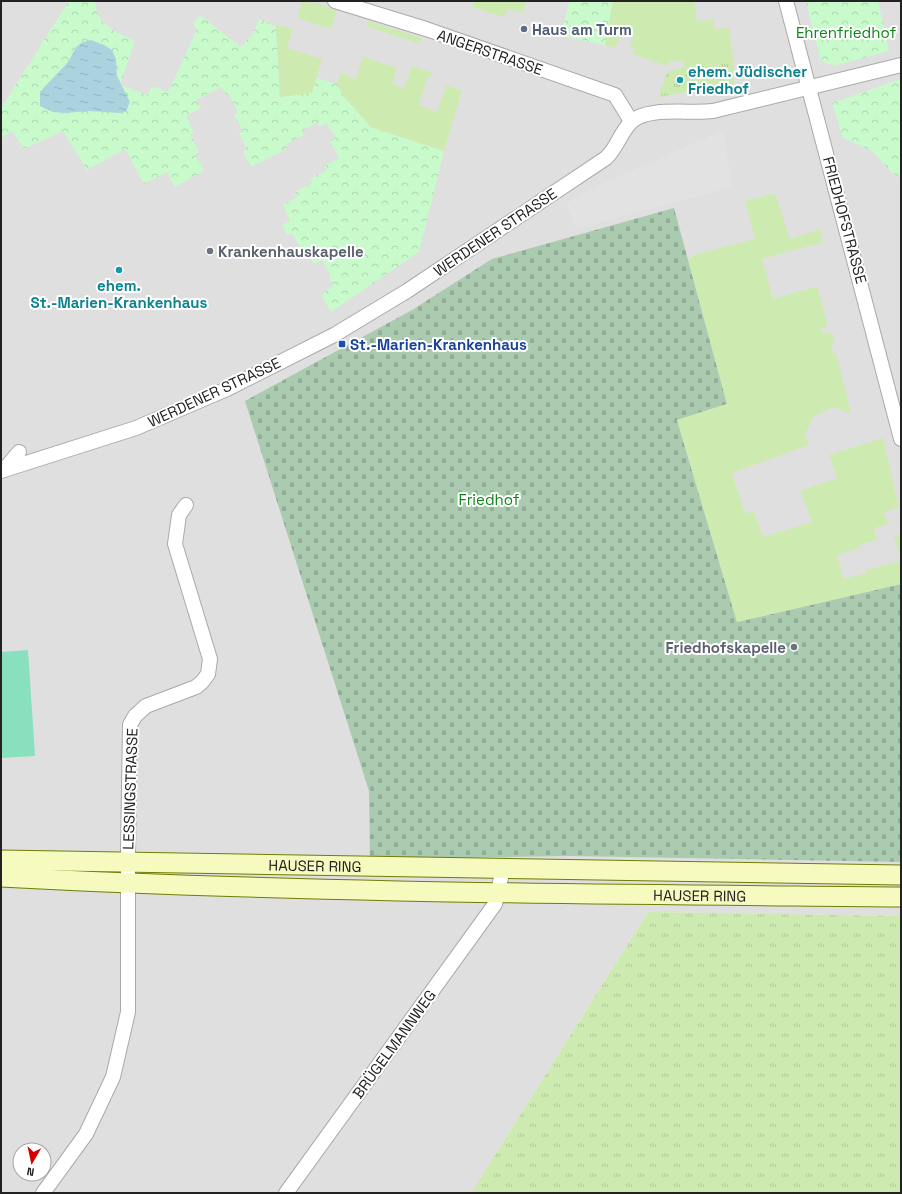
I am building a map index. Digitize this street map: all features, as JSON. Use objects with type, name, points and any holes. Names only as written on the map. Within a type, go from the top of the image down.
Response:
[{"type":"main road","name":"HAUSER RING","points":[[1,860],[901,875]]},
{"type":"main road","name":"HAUSER RING","points":[[1,877],[129,884],[498,893],[901,897]]},
{"type":"street","name":"ANGERSTRASSE","points":[[335,1],[426,29],[615,95],[632,122]]},
{"type":"street","name":"FRIEDHOFSTRASSE","points":[[786,1],[810,87],[901,439]]},
{"type":"street","points":[[632,122],[637,118],[653,113],[701,113],[713,111],[901,65]]},
{"type":"street","name":"WERDENER STRASSE","points":[[2,470],[136,428],[227,389],[334,335],[407,291],[606,158],[615,148],[632,122]]},
{"type":"street","points":[[82,432],[93,442]]},
{"type":"street","name":"WERDENER STRASSE","points":[[2,470],[19,452]]},
{"type":"street","name":"LESSINGSTRASSE","points":[[128,863],[130,725],[135,716],[146,706],[196,687],[208,674],[210,659],[175,544],[179,515],[186,505]]},
{"type":"street","points":[[43,1193],[86,1134],[113,1077],[128,1012],[128,863]]},
{"type":"street","points":[[498,893],[503,869]]},
{"type":"street","name":"BRÜGELMANNWEG","points":[[286,1193],[495,904],[498,893]]},
{"type":"shaded area","points":[[1,1],[901,1],[901,916],[648,912],[471,1193],[1,1193]]},
{"type":"shaded area","points":[[724,130],[731,187],[576,229],[566,204],[584,192]]},
{"type":"green space","points":[[69,1],[95,1],[99,16],[108,26],[135,41],[120,85],[148,95],[152,86],[168,92],[197,30],[193,23],[200,15],[241,47],[249,37],[251,38],[259,19],[276,27],[280,97],[312,93],[317,78],[337,84],[342,94],[371,127],[444,151],[419,252],[331,312],[321,294],[334,286],[329,278],[331,276],[322,260],[314,264],[305,247],[301,249],[292,233],[287,235],[282,225],[290,221],[283,205],[297,197],[295,192],[312,183],[310,179],[327,170],[324,166],[339,158],[330,141],[336,137],[326,123],[319,127],[317,122],[302,131],[304,135],[286,144],[288,148],[251,167],[243,152],[247,149],[239,133],[243,131],[234,115],[238,112],[229,94],[226,95],[221,87],[196,100],[201,108],[186,116],[194,132],[190,134],[199,152],[195,154],[204,171],[175,187],[167,172],[144,184],[125,149],[87,170],[63,131],[24,149],[12,131],[1,138],[1,108]]},
{"type":"green space","points":[[302,1],[308,1],[337,10],[331,29],[297,18]]},
{"type":"green space","points":[[475,1],[526,1],[523,13],[507,9],[504,17],[472,7]]},
{"type":"green space","points":[[569,1],[613,1],[605,45],[561,36]]},
{"type":"green space","points":[[613,1],[694,1],[697,21],[713,20],[714,29],[729,28],[734,63],[683,67],[683,61],[670,61],[668,66],[632,54],[634,48],[630,47],[633,38],[621,34],[615,48],[605,45]]},
{"type":"green space","name":"Ehrenfriedhof","points":[[806,1],[878,1],[889,51],[838,65],[824,62],[820,59]]},
{"type":"green space","points":[[368,21],[422,38],[420,44],[366,26]]},
{"type":"green space","points":[[278,25],[293,29],[287,48],[322,59],[312,93],[280,97],[276,27]]},
{"type":"green space","points":[[363,57],[397,68],[392,84],[404,88],[412,66],[434,73],[427,79],[419,105],[437,112],[446,85],[462,91],[444,151],[371,127],[342,94],[337,84],[340,73],[356,79]]},
{"type":"green space","points":[[734,63],[734,84],[658,97],[667,72],[683,67]]},
{"type":"green space","name":"Ehrenfriedhof","points":[[901,79],[901,179],[891,172],[872,151],[843,138],[832,103]]},
{"type":"green space","points":[[775,193],[790,239],[820,229],[823,242],[762,259],[773,299],[817,286],[828,326],[821,328],[823,334],[832,332],[835,343],[831,344],[833,354],[836,353],[851,414],[834,407],[814,416],[805,434],[809,445],[732,473],[745,513],[754,512],[763,537],[812,522],[800,491],[837,478],[829,455],[883,438],[899,507],[884,512],[888,524],[874,528],[877,540],[859,545],[860,548],[837,555],[843,579],[867,573],[866,570],[901,561],[901,584],[737,622],[677,420],[727,404],[688,259],[697,254],[755,239],[745,201]]},
{"type":"green space","name":"Friedhof","points":[[674,208],[727,404],[677,420],[737,622],[901,584],[901,862],[570,856],[370,859],[369,791],[245,401],[412,310],[492,259]]},
{"type":"green space","points":[[901,534],[901,561],[894,536]]},
{"type":"green space","points":[[28,650],[35,756],[1,758],[1,652]]},
{"type":"green space","points":[[648,912],[901,916],[901,1193],[471,1193]]},
{"type":"water","points":[[91,40],[112,50],[116,59],[117,76],[130,102],[126,111],[120,113],[89,111],[66,113],[53,112],[40,106],[40,92],[67,63],[76,48],[81,43]]},
{"type":"place","name":"Haus am Turm","points":[[524,29]]},
{"type":"place","name":"ehem. Jüdischer Friedhof","points":[[680,80]]},
{"type":"place","name":"Krankenhauskapelle","points":[[210,251]]},
{"type":"place","name":"ehem. St.-Marien-Krankenhaus","points":[[119,270]]},
{"type":"place","name":"St.-Marien-Krankenhaus","points":[[342,344]]},
{"type":"place","name":"Friedhofskapelle","points":[[794,647]]}]
